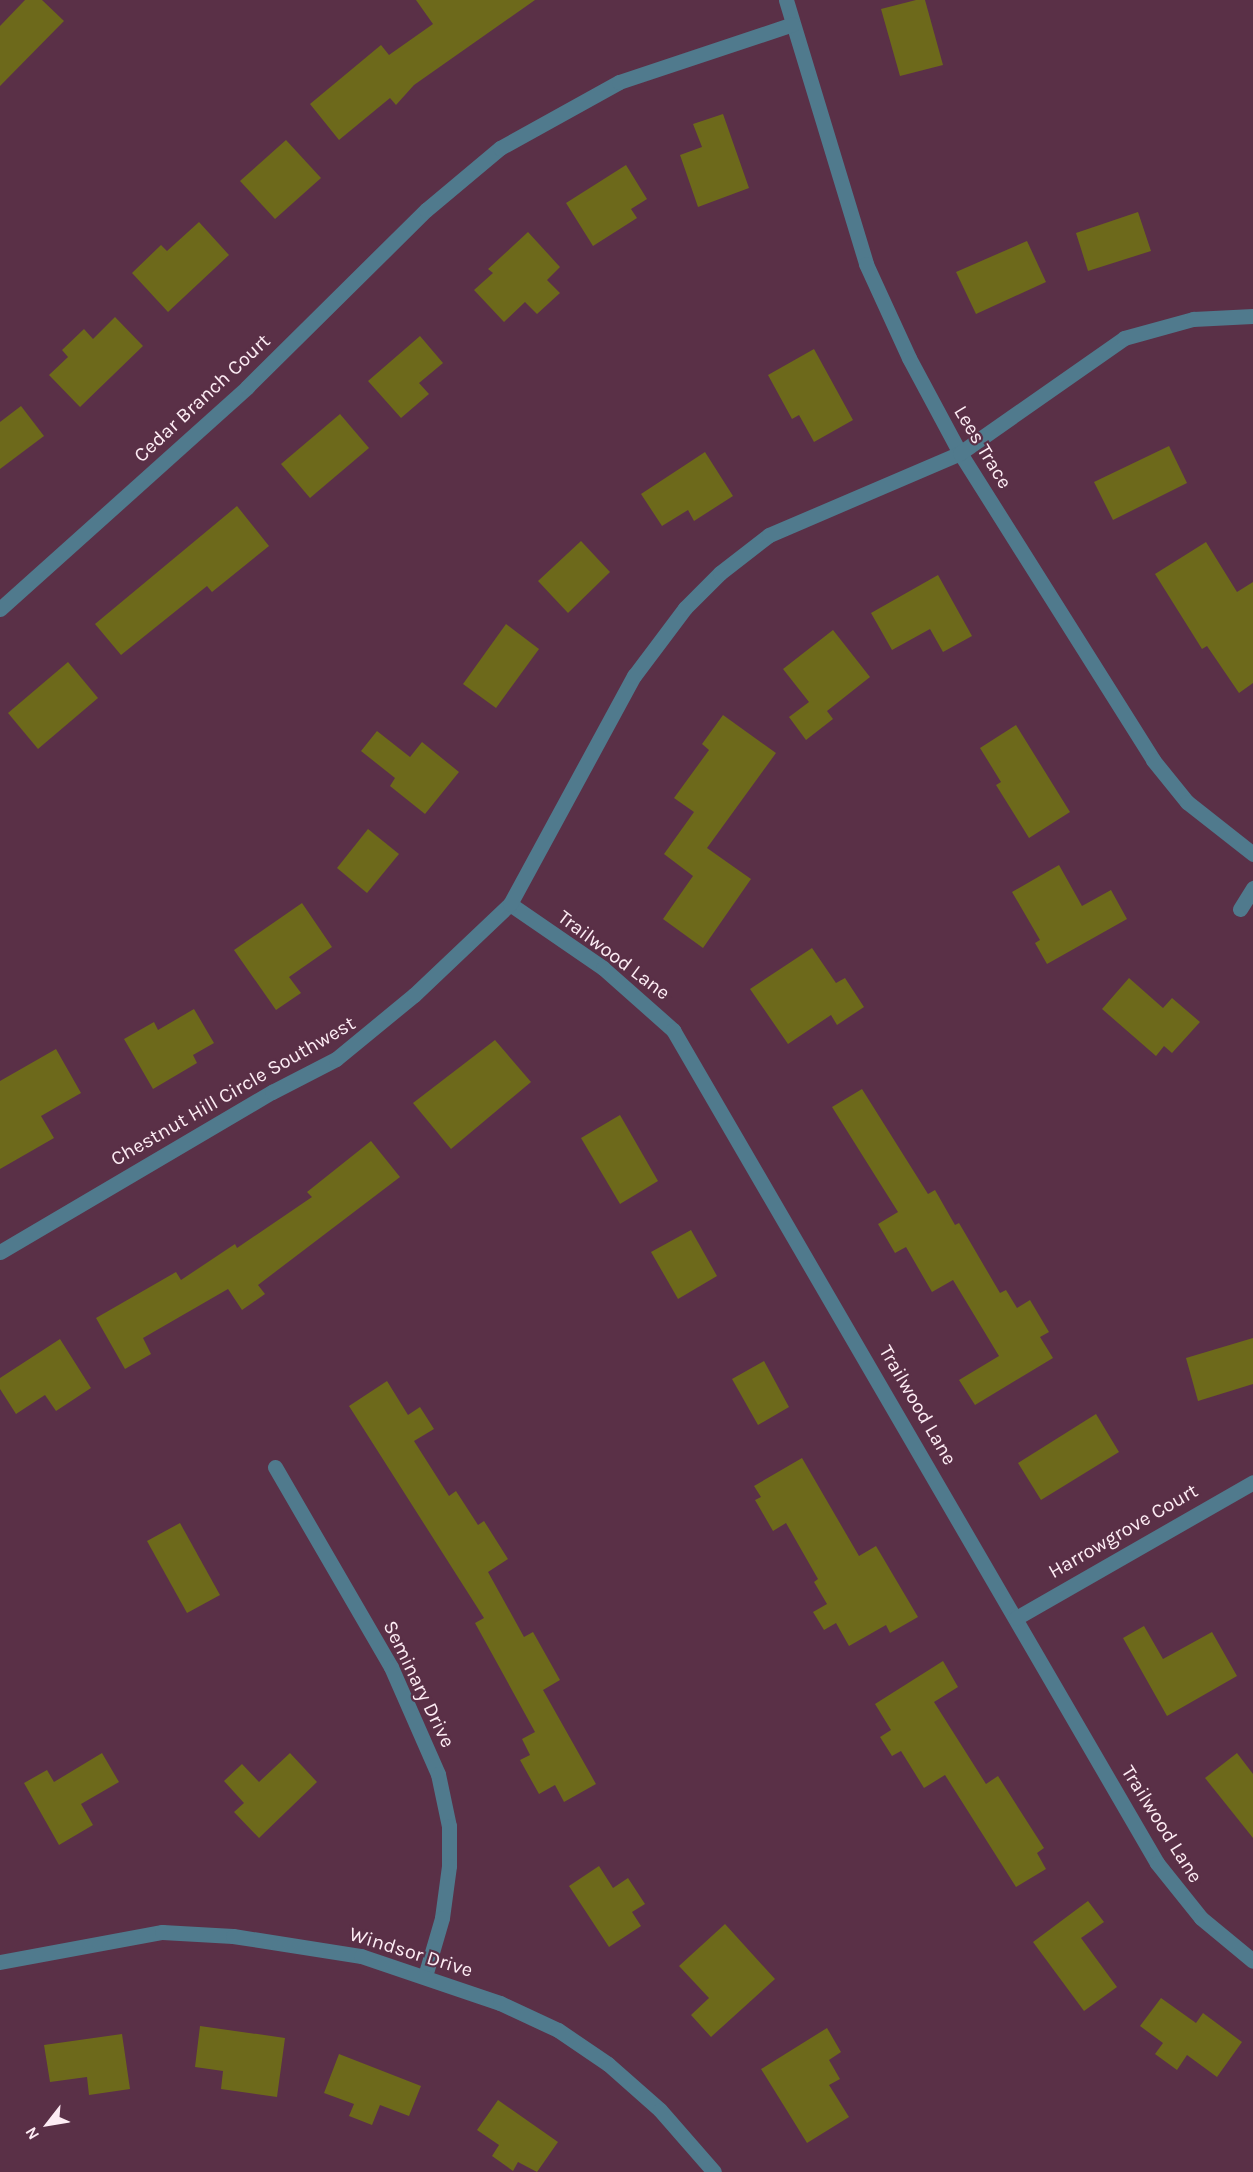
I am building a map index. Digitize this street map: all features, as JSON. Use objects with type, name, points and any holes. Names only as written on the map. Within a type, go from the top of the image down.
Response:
[{"type":"street","name":"Lees Trace","points":[[786,0],[866,264],[909,358],[960,453],[1153,760],[1188,802],[1253,854]]},
{"type":"street","name":"Cedar Branch Court","points":[[0,609],[247,387],[426,210],[500,148],[619,82],[793,24]]},
{"type":"street","name":"Chestnut Hill Circle Southwest","points":[[0,1251],[272,1092],[336,1059],[370,1036],[510,904],[634,676],[706,587],[769,535],[960,453],[1124,338],[1193,319],[1253,316]]},
{"type":"street","points":[[1240,909],[1253,888]]},
{"type":"street","name":"Trailwood Lane","points":[[510,904],[603,968],[673,1030],[1157,1863],[1201,1918],[1253,1961]]},
{"type":"street","name":"Seminary Drive","points":[[275,1467],[391,1667],[438,1774],[449,1826],[449,1866],[442,1918],[425,1976]]},
{"type":"street","name":"Harrowgrove Court","points":[[1016,1618],[1253,1482]]},
{"type":"street","name":"Windsor Drive","points":[[0,1962],[162,1932],[317,1948],[425,1976],[500,2003],[578,2044],[660,2110],[714,2172]]},
{"type":"building","points":[[25,0],[42,0],[64,21],[0,86],[0,26]]},
{"type":"building","points":[[416,0],[535,0],[414,85],[396,105],[390,98],[339,140],[310,104],[381,45],[389,55],[433,24]]},
{"type":"building","points":[[916,0],[925,0],[943,65],[900,76],[881,9]]},
{"type":"building","points":[[723,114],[749,188],[698,207],[680,155],[702,147],[693,124]]},
{"type":"building","points":[[286,140],[321,178],[275,219],[240,181]]},
{"type":"building","points":[[626,165],[647,199],[631,209],[637,218],[593,246],[566,203]]},
{"type":"building","points":[[1138,212],[1151,251],[1088,271],[1076,233]]},
{"type":"building","points":[[199,222],[229,255],[168,312],[132,273],[161,245],[167,251]]},
{"type":"building","points":[[528,232],[560,267],[547,280],[560,293],[537,314],[525,302],[504,322],[474,290],[493,273],[488,269]]},
{"type":"building","points":[[1027,241],[1046,282],[976,314],[956,272]]},
{"type":"building","points":[[115,317],[143,346],[80,407],[49,375],[68,357],[62,350],[84,329],[93,339]]},
{"type":"building","points":[[420,336],[443,363],[419,383],[429,394],[401,418],[368,381]]},
{"type":"building","points":[[814,349],[853,420],[814,442],[799,415],[792,419],[768,375]]},
{"type":"building","points":[[21,406],[44,436],[0,469],[0,422]]},
{"type":"building","points":[[340,414],[369,448],[310,498],[281,464]]},
{"type":"building","points":[[1169,446],[1187,483],[1113,520],[1094,482]]},
{"type":"building","points":[[705,452],[733,496],[694,521],[688,510],[662,526],[641,494]]},
{"type":"building","points":[[237,506],[269,546],[212,592],[207,586],[121,655],[95,624]]},
{"type":"building","points":[[581,541],[610,572],[568,613],[538,581]]},
{"type":"building","points":[[1206,542],[1237,592],[1253,582],[1253,683],[1239,693],[1207,646],[1202,649],[1155,574]]},
{"type":"building","points":[[938,575],[972,636],[943,652],[930,629],[892,650],[871,613]]},
{"type":"building","points":[[506,624],[539,649],[496,708],[463,684]]},
{"type":"building","points":[[833,630],[870,677],[827,711],[833,719],[806,740],[789,717],[809,702],[783,669]]},
{"type":"building","points":[[68,662],[98,698],[38,749],[8,713]]},
{"type":"building","points":[[723,715],[776,753],[707,848],[751,879],[703,948],[663,919],[693,876],[664,854],[694,812],[674,798],[709,750],[702,744]]},
{"type":"building","points":[[1016,725],[1070,812],[1029,838],[996,785],[1001,782],[980,748]]},
{"type":"building","points":[[377,731],[410,757],[422,742],[459,772],[425,814],[390,786],[395,778],[361,751]]},
{"type":"building","points":[[368,829],[399,854],[367,893],[337,868]]},
{"type":"building","points":[[1059,865],[1082,906],[1111,890],[1127,919],[1047,964],[1035,943],[1040,940],[1012,892]]},
{"type":"building","points":[[302,903],[332,947],[289,977],[301,993],[276,1010],[234,950]]},
{"type":"building","points":[[812,948],[836,983],[845,978],[864,1007],[837,1025],[831,1015],[788,1044],[750,989]]},
{"type":"building","points":[[1129,978],[1163,1008],[1172,998],[1200,1022],[1172,1053],[1164,1046],[1156,1056],[1102,1009]]},
{"type":"building","points":[[194,1009],[214,1043],[193,1055],[197,1063],[153,1089],[124,1039],[154,1022],[158,1030]]},
{"type":"building","points":[[495,1040],[531,1082],[451,1149],[413,1103]]},
{"type":"building","points":[[56,1049],[81,1093],[41,1116],[54,1138],[0,1169],[0,1081]]},
{"type":"building","points":[[862,1089],[928,1194],[935,1190],[955,1225],[959,1223],[1000,1293],[1006,1290],[1017,1308],[1030,1300],[1049,1332],[1040,1337],[1053,1358],[975,1405],[959,1380],[999,1356],[953,1280],[932,1292],[906,1247],[895,1253],[878,1224],[898,1212],[832,1107]]},
{"type":"building","points":[[620,1115],[658,1181],[620,1204],[581,1138]]},
{"type":"building","points":[[371,1141],[400,1177],[258,1285],[265,1294],[242,1310],[228,1289],[143,1338],[151,1354],[125,1369],[96,1318],[176,1272],[181,1280],[235,1244],[237,1248],[312,1197],[307,1192]]},
{"type":"building","points":[[691,1230],[717,1276],[678,1299],[651,1252]]},
{"type":"building","points":[[1253,1338],[1253,1384],[1198,1401],[1186,1358]]},
{"type":"building","points":[[60,1339],[91,1388],[56,1411],[45,1395],[16,1414],[0,1389],[0,1378]]},
{"type":"building","points":[[764,1361],[789,1407],[758,1425],[732,1379]]},
{"type":"building","points":[[387,1381],[408,1415],[420,1407],[434,1429],[414,1441],[449,1496],[456,1491],[478,1525],[484,1521],[508,1559],[488,1572],[524,1637],[533,1632],[560,1680],[543,1690],[596,1784],[564,1802],[555,1785],[539,1794],[520,1760],[530,1755],[522,1739],[535,1732],[475,1623],[484,1618],[349,1406]]},
{"type":"building","points":[[1096,1414],[1119,1452],[1041,1500],[1018,1463]]},
{"type":"building","points":[[802,1458],[859,1556],[876,1546],[918,1617],[890,1633],[886,1625],[849,1646],[836,1623],[824,1630],[813,1612],[827,1604],[814,1582],[818,1579],[786,1523],[773,1531],[755,1500],[761,1497],[754,1486]]},
{"type":"building","points":[[180,1523],[220,1595],[187,1613],[147,1541]]},
{"type":"building","points":[[1144,1626],[1163,1659],[1212,1632],[1237,1676],[1167,1716],[1123,1638]]},
{"type":"building","points":[[943,1661],[958,1687],[934,1702],[986,1784],[998,1776],[1044,1848],[1037,1853],[1046,1869],[1016,1887],[945,1775],[924,1788],[901,1751],[892,1756],[880,1737],[891,1730],[875,1704]]},
{"type":"building","points":[[102,1753],[119,1782],[81,1804],[93,1825],[59,1845],[24,1783],[47,1770],[54,1782]]},
{"type":"building","points":[[290,1753],[317,1782],[259,1838],[234,1812],[244,1803],[224,1781],[242,1764],[259,1782]]},
{"type":"building","points":[[1237,1753],[1253,1774],[1253,1838],[1205,1778]]},
{"type":"building","points":[[599,1866],[613,1888],[628,1878],[645,1904],[632,1912],[641,1926],[609,1947],[569,1886]]},
{"type":"building","points":[[1088,1901],[1104,1922],[1081,1938],[1117,1987],[1084,2011],[1033,1942]]},
{"type":"building","points":[[725,1924],[775,1979],[711,2037],[691,2015],[709,1998],[679,1966]]},
{"type":"building","points":[[1161,1998],[1196,2023],[1203,2013],[1242,2042],[1217,2077],[1187,2055],[1177,2070],[1155,2054],[1163,2043],[1140,2026]]},
{"type":"building","points":[[200,2026],[285,2038],[277,2097],[221,2089],[223,2071],[195,2067]]},
{"type":"building","points":[[827,2028],[841,2052],[829,2060],[840,2079],[829,2085],[849,2117],[807,2143],[761,2069]]},
{"type":"building","points":[[122,2034],[130,2089],[89,2095],[87,2077],[50,2082],[44,2045]]},
{"type":"building","points":[[339,2054],[421,2086],[409,2116],[380,2105],[372,2125],[349,2116],[354,2104],[324,2093]]},
{"type":"building","points":[[498,2100],[558,2142],[537,2172],[518,2162],[513,2171],[492,2156],[499,2145],[477,2130]]}]
